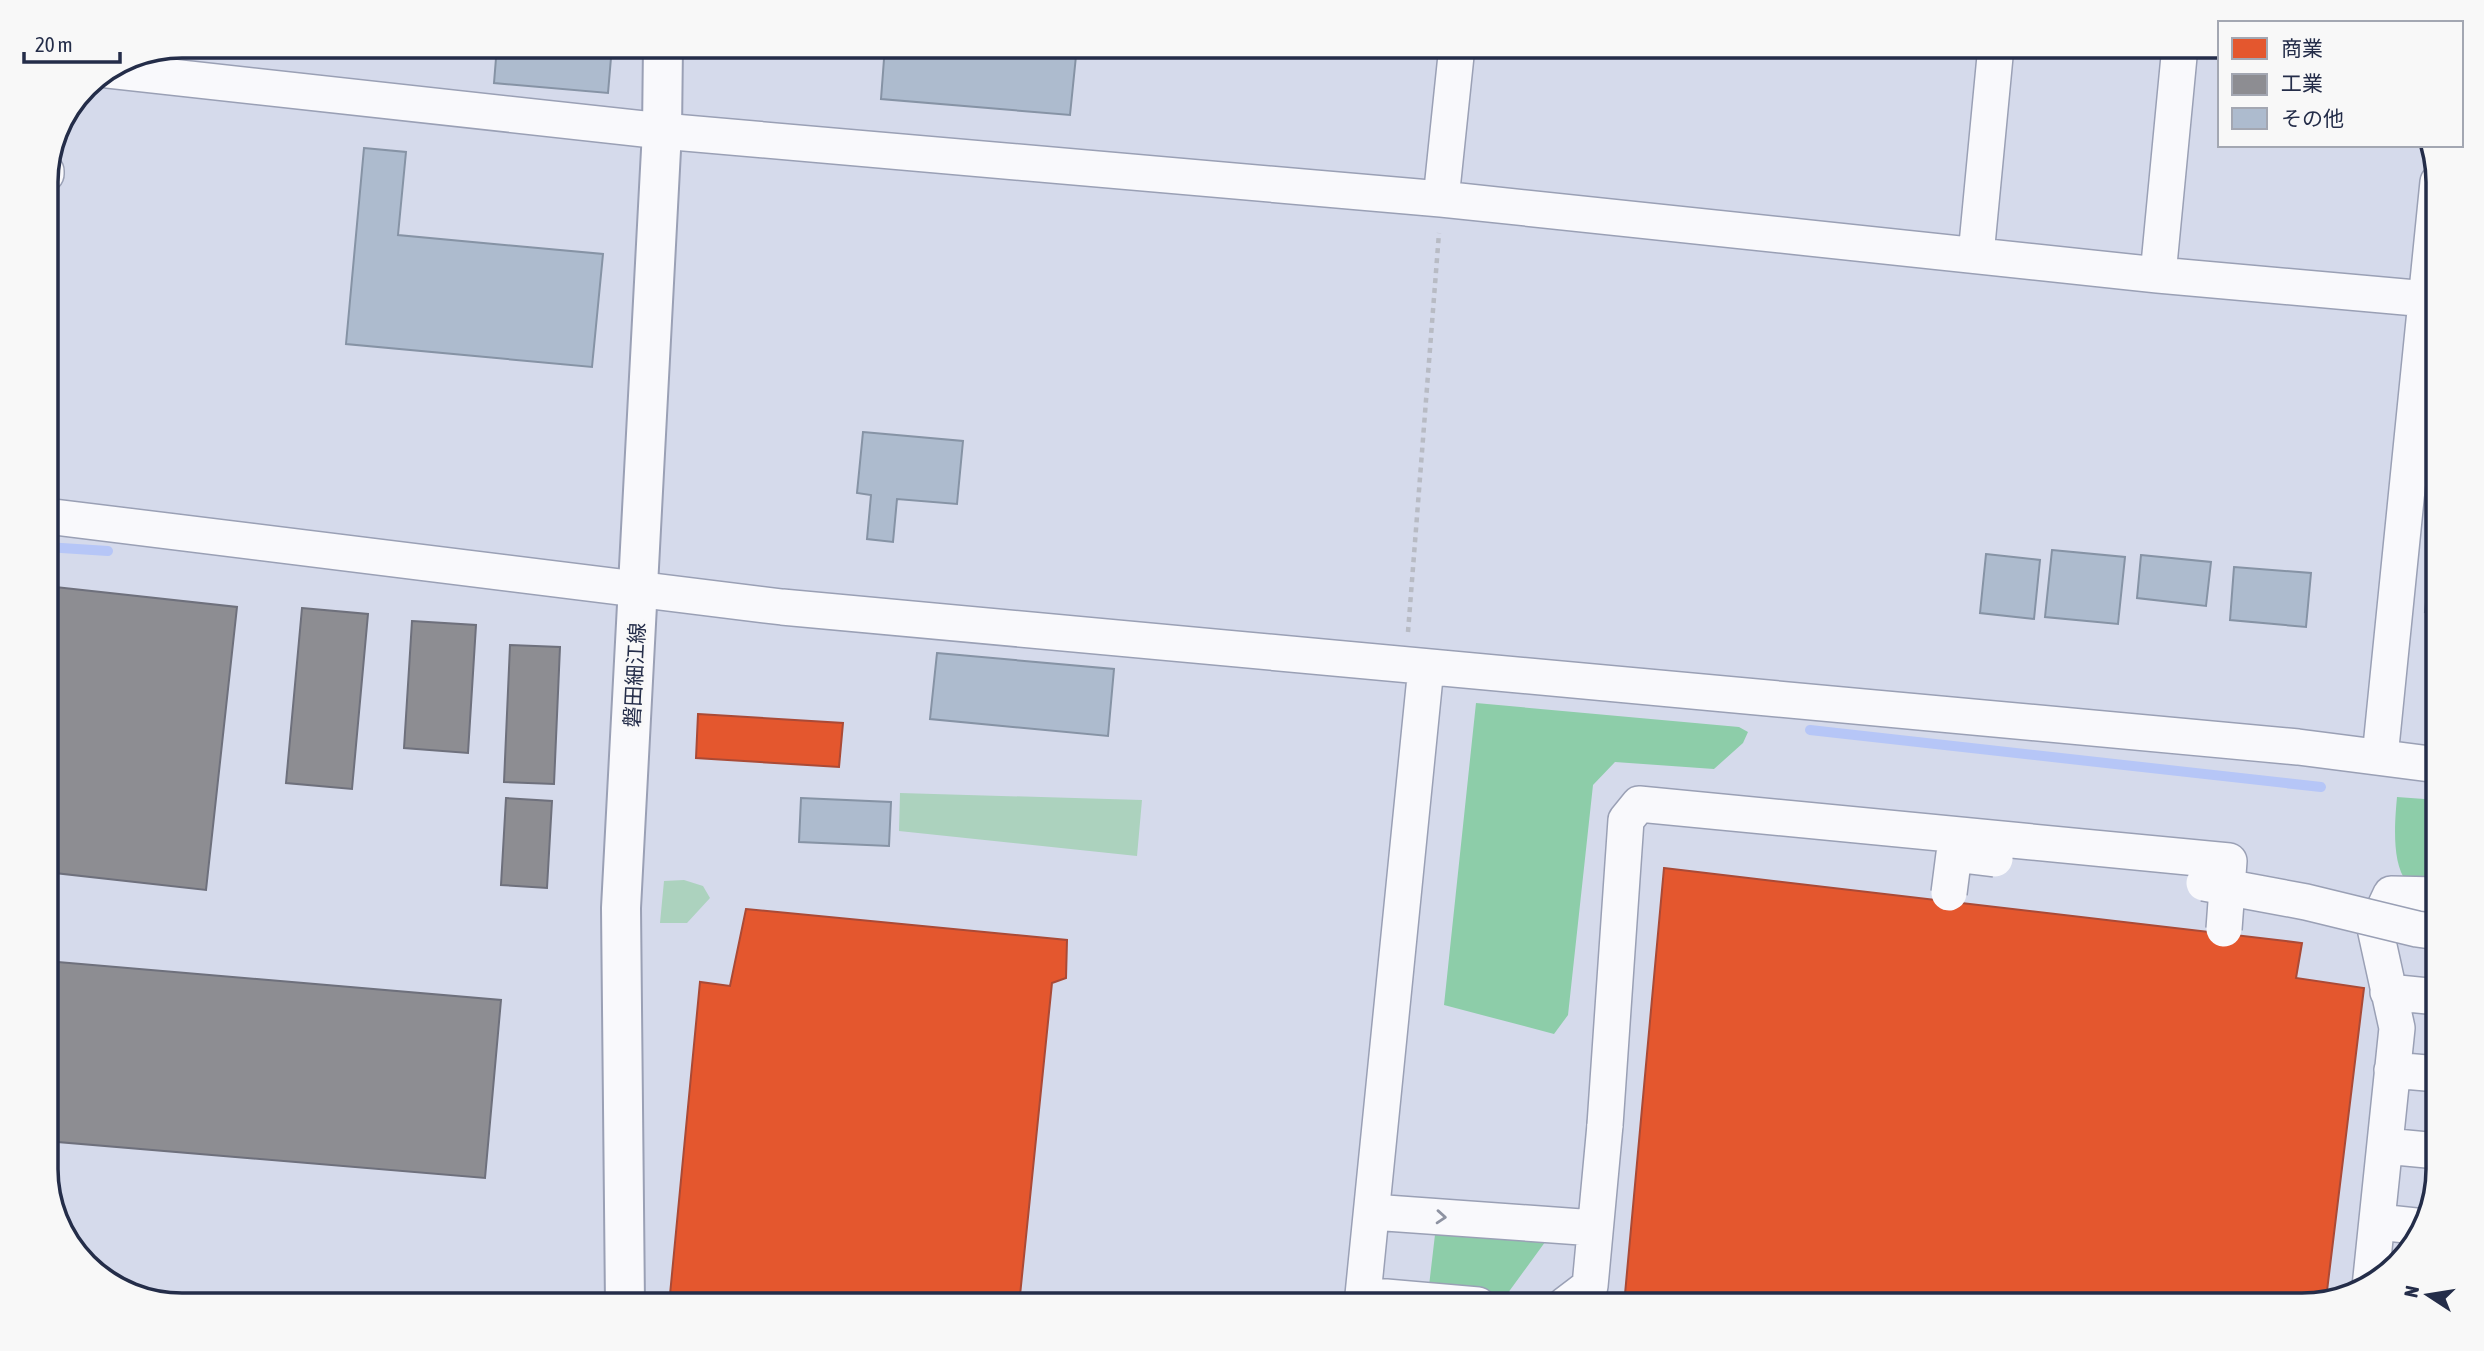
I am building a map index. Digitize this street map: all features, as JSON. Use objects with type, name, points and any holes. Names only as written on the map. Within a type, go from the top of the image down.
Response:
[{"type":"main road","name":"磐田細江線","points":[[625,1293],[621,908],[662,131],[663,58]]},
{"type":"street","points":[[1441,200],[1456,58]]},
{"type":"street","points":[[1976,256],[1995,58]]},
{"type":"street","points":[[2158,275],[2179,58]]},
{"type":"street","points":[[124,72],[662,131],[1441,200],[2158,275],[2426,298]]},
{"type":"street","points":[[2381,757],[2426,353]]},
{"type":"street","points":[[58,517],[796,608],[2270,744],[2426,763]]},
{"type":"street","points":[[1363,1293],[1373,1212],[1415,666]]},
{"type":"street","points":[[1581,1293],[1590,1286],[1605,1125],[1626,820],[1639,804],[2229,861],[2224,929]]},
{"type":"street","points":[[1948,893],[1954,855],[2205,883],[2306,902],[2426,930]]},
{"type":"street","points":[[2372,1272],[2397,1028],[2375,928],[2391,894],[2426,895]]},
{"type":"street","points":[[2386,981],[2426,993]]},
{"type":"street","points":[[2392,1070],[2426,1073]]},
{"type":"street","points":[[2385,1146],[2426,1150]]},
{"type":"street","points":[[1373,1212],[1595,1228]]},
{"type":"street","points":[[2378,1222],[2413,1226]]},
{"type":"path","points":[[1415,666],[1441,200]]},
{"type":"green space","points":[[1476,703],[1739,727],[1748,732],[1743,743],[1714,769],[1615,762],[1593,785],[1568,1015],[1554,1034],[1444,1005]]},
{"type":"green space","points":[[900,793],[1142,800],[1137,856],[899,831]]},
{"type":"green space","points":[[2397,797],[2426,799],[2426,884],[2407,882],[2402,874],[2396,853]]},
{"type":"green space","points":[[684,880],[703,886],[710,898],[687,923],[660,923],[664,881]]},
{"type":"green space","points":[[1436,1226],[1548,1238],[1508,1293],[1477,1293],[1429,1286]]},
{"type":"building: 商業","points":[[698,714],[843,723],[839,767],[696,758]]},
{"type":"building: 商業","points":[[1664,868],[2302,943],[2296,978],[2364,988],[2327,1290],[2303,1293],[1625,1293]]},
{"type":"building: 商業","points":[[746,909],[1067,940],[1066,978],[1052,983],[1020,1293],[670,1293],[700,982],[730,986]]},
{"type":"building: 工業","points":[[58,587],[237,607],[206,890],[58,873]]},
{"type":"building: 工業","points":[[302,608],[368,614],[352,789],[286,783]]},
{"type":"building: 工業","points":[[412,621],[476,625],[468,753],[404,748]]},
{"type":"building: 工業","points":[[510,645],[560,647],[554,784],[504,782]]},
{"type":"building: 工業","points":[[506,798],[552,801],[547,888],[501,885]]},
{"type":"building: 工業","points":[[58,962],[501,1000],[485,1178],[58,1142]]},
{"type":"building: その他","points":[[496,58],[611,58],[608,93],[494,83]]},
{"type":"building: その他","points":[[884,58],[1076,58],[1070,115],[881,99]]},
{"type":"building: その他","points":[[364,148],[406,152],[398,235],[603,254],[592,367],[346,344]]},
{"type":"building: その他","points":[[863,432],[963,441],[957,504],[897,499],[893,542],[867,539],[871,495],[857,493]]},
{"type":"building: その他","points":[[2052,550],[2125,557],[2118,624],[2045,617]]},
{"type":"building: その他","points":[[1986,554],[2040,560],[2034,619],[1980,613]]},
{"type":"building: その他","points":[[2141,555],[2211,562],[2206,606],[2137,598]]},
{"type":"building: その他","points":[[2234,567],[2311,573],[2306,627],[2230,620]]},
{"type":"building: その他","points":[[937,653],[1114,669],[1108,736],[930,719]]},
{"type":"building: その他","points":[[801,798],[891,802],[889,846],[799,842]]},
{"type":"waterway","points":[[58,548],[108,551]]},
{"type":"waterway","points":[[1810,730],[2321,787]]}]
